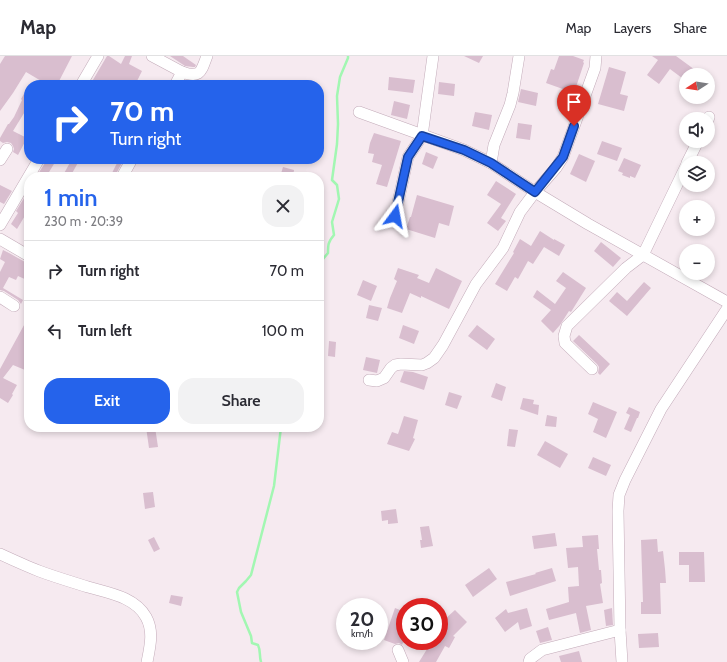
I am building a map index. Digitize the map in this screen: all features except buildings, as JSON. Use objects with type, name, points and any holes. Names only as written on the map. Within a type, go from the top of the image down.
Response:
[{"type":"street","points":[[85,80],[98,56]]},
{"type":"street","points":[[152,56],[182,72],[195,75],[201,71],[207,56]]},
{"type":"street","points":[[395,216],[408,157],[422,136],[433,56]]},
{"type":"street","points":[[491,163],[494,145],[510,105],[519,56]]},
{"type":"street","points":[[368,380],[377,381],[384,378],[395,365],[422,365],[427,363],[434,358],[443,346],[476,284],[503,248],[520,212],[563,157],[594,68],[596,56]]},
{"type":"street","points":[[178,80],[182,72]]},
{"type":"street","points":[[359,112],[464,150],[491,163],[535,192],[727,302]]},
{"type":"street","points":[[0,160],[7,149]]},
{"type":"street","points":[[592,369],[565,343],[564,336],[567,326],[626,268],[643,255],[679,181]]},
{"type":"street","points":[[0,225],[24,184]]},
{"type":"street","points":[[0,239],[24,253]]},
{"type":"street","points":[[0,297],[14,306]]},
{"type":"street","points":[[622,662],[618,511],[620,495],[625,480],[661,409],[727,309]]},
{"type":"street","points":[[0,554],[39,571],[118,596],[134,604],[146,617],[149,624],[151,644],[147,662]]},
{"type":"street","points":[[529,662],[530,659],[542,650],[620,630]]},
{"type":"street","points":[[398,650],[403,662]]},
{"type":"waterway","points":[[324,258],[328,253],[329,244],[334,235],[332,222],[339,199],[337,185],[332,180],[337,144],[337,96],[340,77],[348,56]]},
{"type":"waterway","points":[[261,662],[259,647],[258,645],[252,643],[251,636],[241,612],[237,592],[251,575],[274,486],[280,432]]},
{"type":"route","points":[[395,216],[408,157],[422,136],[464,150],[491,163],[535,192],[556,168],[563,157],[574,126]]}]
